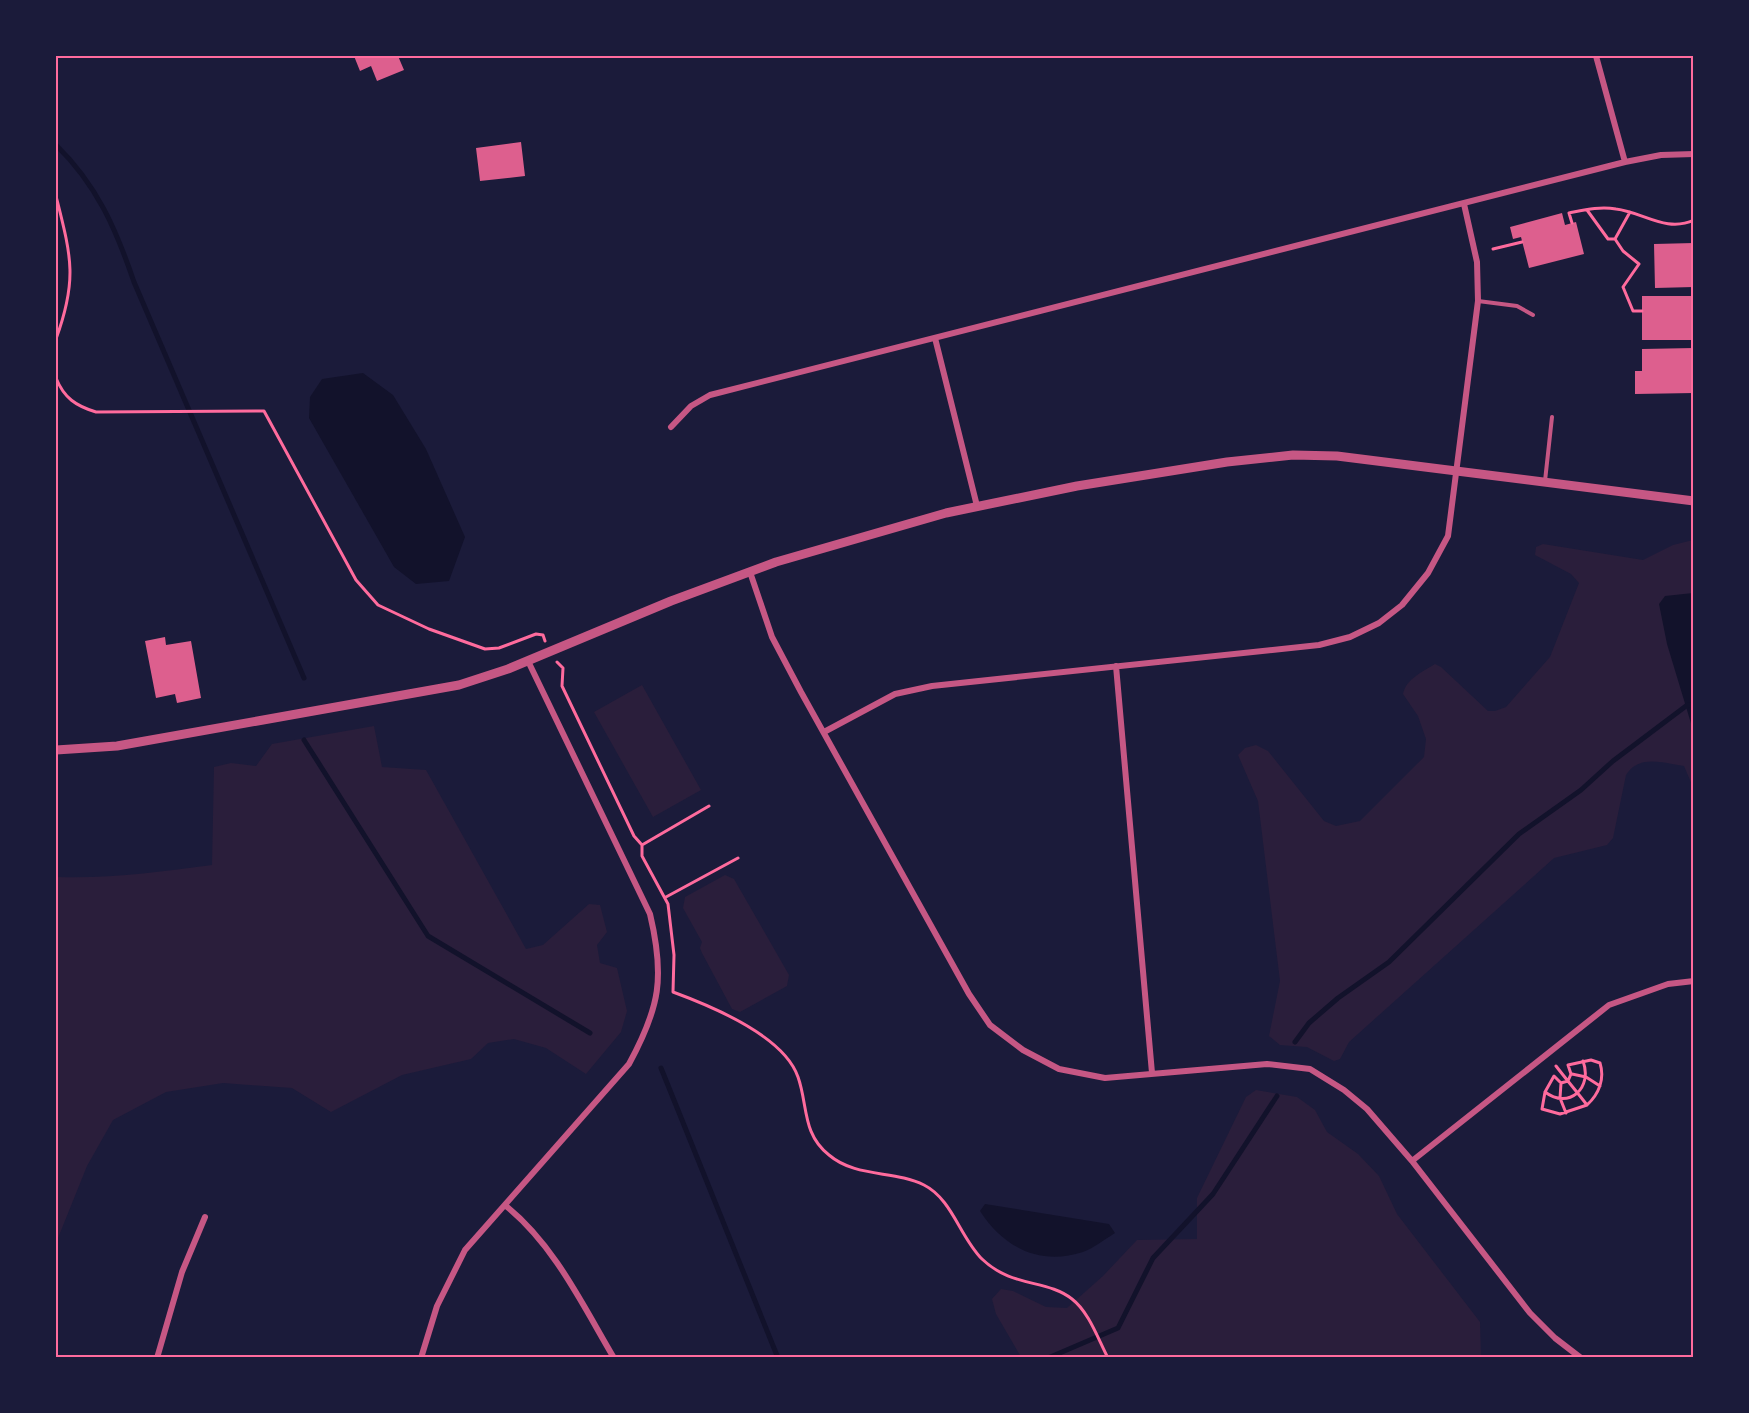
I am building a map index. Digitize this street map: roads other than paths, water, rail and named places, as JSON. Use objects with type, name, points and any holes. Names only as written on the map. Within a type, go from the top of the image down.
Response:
[{"type":"street","points":[[1596,56],[1625,162]]},
{"type":"street","points":[[671,427],[692,406],[710,395],[1625,162],[1660,155],[1694,154]]},
{"type":"street","points":[[824,732],[895,694],[932,686],[1319,645],[1350,637],[1379,623],[1402,605],[1428,573],[1448,536],[1478,301],[1477,262],[1464,204]]},
{"type":"street","points":[[935,338],[977,506]]},
{"type":"street","points":[[56,750],[117,746],[475,680],[750,572],[867,534],[977,506],[1077,486],[1271,456],[1337,456],[1694,501]]},
{"type":"street","points":[[750,572],[772,637],[969,994],[990,1025],[1023,1050],[1059,1069],[1105,1078],[1267,1064],[1310,1070],[1344,1090],[1367,1109],[1412,1161],[1530,1313],[1555,1338],[1581,1358]]},
{"type":"street","points":[[421,1358],[449,1277],[465,1250],[630,1064],[649,1029],[657,1002],[660,971],[650,914],[528,661]]},
{"type":"street","points":[[1116,666],[1152,1073]]},
{"type":"street","points":[[1412,1161],[1610,1005],[1668,984],[1694,981]]},
{"type":"street","points":[[506,1206],[530,1226],[545,1244],[614,1358]]},
{"type":"street","points":[[157,1358],[182,1272],[205,1217]]},
{"type":"lane","points":[[1478,301],[1517,306],[1533,315]]},
{"type":"lane","points":[[1545,482],[1552,417]]},
{"type":"waterway","points":[[56,145],[83,176],[112,226],[304,678]]},
{"type":"waterway","points":[[1295,1042],[1309,1023],[1338,998],[1389,962],[1519,834],[1581,790],[1613,761],[1686,706],[1694,704]]},
{"type":"waterway","points":[[304,740],[428,936],[590,1033]]},
{"type":"waterway","points":[[661,1068],[778,1358]]},
{"type":"waterway","points":[[1048,1358],[1118,1328],[1153,1258],[1213,1194],[1277,1096]]}]
